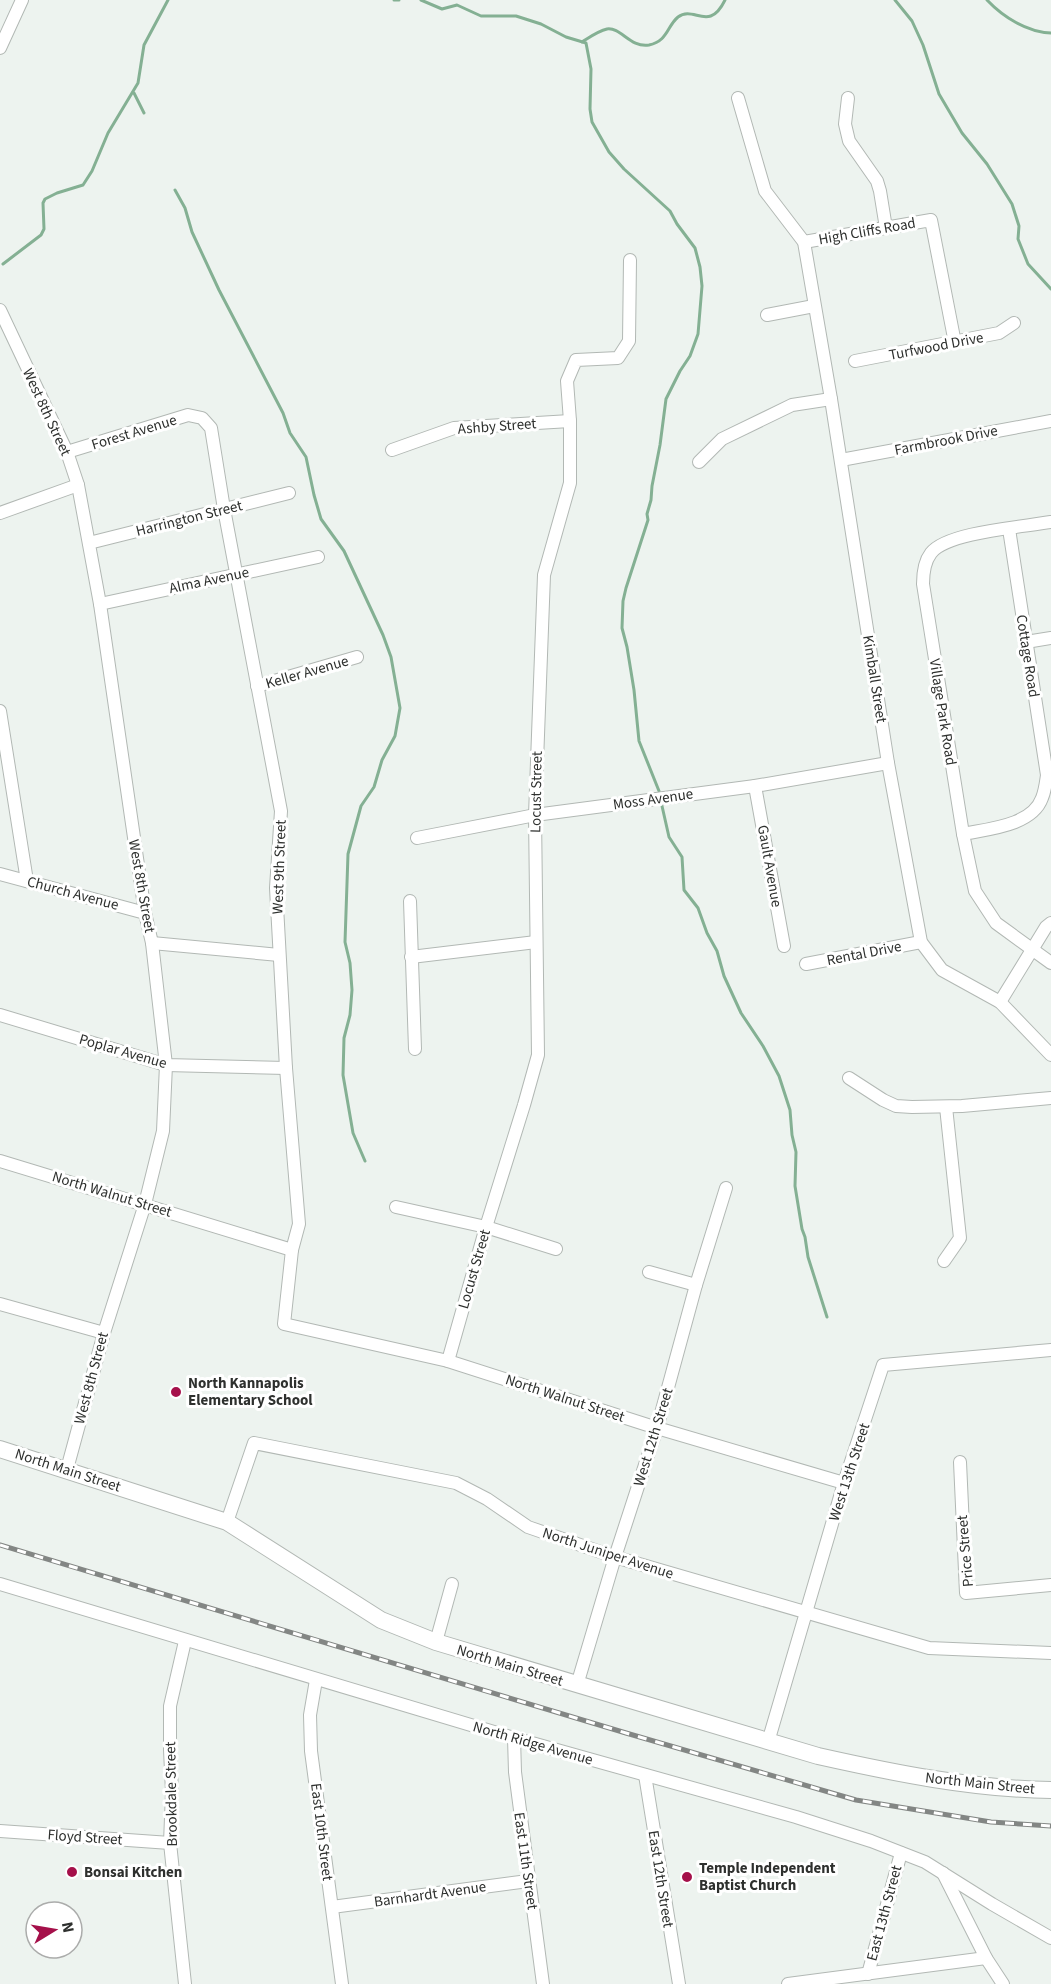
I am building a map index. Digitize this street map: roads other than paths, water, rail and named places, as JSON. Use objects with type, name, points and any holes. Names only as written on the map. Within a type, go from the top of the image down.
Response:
[{"type":"main road","name":"North Main Street","points":[[0,1449],[227,1522],[381,1620],[436,1642],[768,1742],[850,1763],[974,1784],[1051,1790]]},
{"type":"street","points":[[0,48],[22,0]]},
{"type":"street","points":[[738,98],[765,191],[804,242]]},
{"type":"street","points":[[848,98],[845,124],[849,141],[877,181],[886,228]]},
{"type":"street","name":"High Cliffs Road","points":[[804,242],[931,220],[954,343]]},
{"type":"street","name":"Kimball Street","points":[[804,242],[841,460],[888,763],[921,942],[942,970],[1000,1002],[1051,1055]]},
{"type":"street","name":"Locust Street","points":[[448,1360],[538,1055],[535,815],[544,575],[570,483],[570,421],[567,381],[576,360],[618,358],[629,341],[630,260]]},
{"type":"street","points":[[767,315],[814,306]]},
{"type":"street","name":"West 8th Street","points":[[0,310],[67,453],[78,485],[100,604],[145,913],[152,944],[166,1065],[163,1131],[145,1204],[104,1333],[67,1469]]},
{"type":"street","name":"Turfwood Drive","points":[[855,361],[999,333],[1014,323]]},
{"type":"street","points":[[699,462],[722,439],[792,405],[831,399]]},
{"type":"street","name":"Forest Avenue","points":[[67,453],[188,416],[201,418]]},
{"type":"street","name":"West 9th Street","points":[[201,418],[211,428],[281,811],[276,888],[286,1068],[299,1224],[292,1250],[284,1324]]},
{"type":"street","name":"Ashby Street","points":[[392,450],[454,428],[570,421]]},
{"type":"street","name":"Farmbrook Drive","points":[[841,460],[1051,421]]},
{"type":"street","points":[[0,513],[78,485]]},
{"type":"street","name":"Harrington Street","points":[[89,543],[289,493]]},
{"type":"street","name":"Village Park Road","points":[[1051,522],[968,534],[943,543],[931,552],[924,568],[923,584],[963,834],[975,891],[996,923],[1051,963]]},
{"type":"street","name":"Cottage Road","points":[[963,834],[1016,823],[1028,816],[1042,801],[1047,775],[1009,529]]},
{"type":"street","name":"Alma Avenue","points":[[100,604],[318,557]]},
{"type":"street","points":[[1026,642],[1051,638]]},
{"type":"street","name":"Keller Avenue","points":[[257,686],[357,657]]},
{"type":"street","points":[[0,711],[27,880]]},
{"type":"street","name":"Moss Avenue","points":[[417,838],[535,815],[755,786],[888,763]]},
{"type":"street","name":"Gault Avenue","points":[[755,786],[784,946]]},
{"type":"street","name":"Church Avenue","points":[[0,874],[145,913]]},
{"type":"street","points":[[410,901],[415,1049]]},
{"type":"street","points":[[1000,1002],[1046,927],[1051,923]]},
{"type":"street","points":[[411,957],[536,942]]},
{"type":"street","name":"Rental Drive","points":[[806,964],[921,942]]},
{"type":"street","points":[[152,944],[279,955]]},
{"type":"street","name":"Poplar Avenue","points":[[0,1015],[166,1065],[286,1068]]},
{"type":"street","points":[[849,1078],[896,1106],[928,1108],[1051,1098]]},
{"type":"street","points":[[944,1261],[960,1238],[946,1107]]},
{"type":"street","name":"North Walnut Street","points":[[0,1161],[292,1250]]},
{"type":"street","name":"West 12th Street","points":[[577,1685],[657,1428],[696,1285],[726,1188]]},
{"type":"street","points":[[396,1207],[486,1227],[556,1249]]},
{"type":"street","points":[[649,1272],[696,1285]]},
{"type":"street","points":[[0,1304],[104,1333]]},
{"type":"street","name":"North Walnut Street","points":[[284,1324],[448,1360],[657,1428],[844,1483]]},
{"type":"street","name":"West 13th Street","points":[[768,1742],[844,1483],[883,1365],[1051,1350]]},
{"type":"street","name":"North Juniper Avenue","points":[[227,1522],[254,1443],[456,1483],[488,1498],[528,1527],[615,1557],[929,1648],[1051,1653]]},
{"type":"street","name":"Price Street","points":[[960,1462],[966,1593],[1051,1585]]},
{"type":"street","name":"North Ridge Avenue","points":[[0,1584],[316,1680],[796,1817],[871,1841],[925,1862],[1051,1938]]},
{"type":"street","points":[[436,1642],[452,1584]]},
{"type":"street","name":"Brookdale Street","points":[[185,1641],[170,1706],[172,1792],[170,1843],[185,1984]]},
{"type":"street","name":"East 10th Street","points":[[316,1680],[310,1715],[311,1751],[342,1984]]},
{"type":"street","name":"East 11th Street","points":[[514,1738],[514,1772],[543,1984]]},
{"type":"street","name":"East 12th Street","points":[[645,1775],[679,1984]]},
{"type":"street","name":"Floyd Street","points":[[0,1831],[170,1843]]},
{"type":"street","name":"East 13th Street","points":[[868,1974],[901,1852]]},
{"type":"street","points":[[943,1872],[986,1958],[1003,1984]]},
{"type":"street","name":"Barnhardt Avenue","points":[[332,1907],[528,1881]]},
{"type":"street","points":[[788,1984],[820,1982],[986,1958]]},
{"type":"waterway","points":[[3,264],[41,235],[44,229],[43,203],[45,199],[83,185],[92,171],[108,133],[138,83],[144,45],[168,0]]},
{"type":"waterway","points":[[394,0],[399,0]]},
{"type":"waterway","points":[[421,0],[442,9],[457,5],[481,16],[516,16],[586,43],[591,69],[592,122],[609,152],[670,211],[695,248],[702,286],[698,334],[690,356],[666,399],[647,514],[648,520],[623,601],[622,628],[634,690],[639,741],[659,791]]},
{"type":"waterway","points":[[582,42],[597,33],[612,29],[631,41],[649,45],[664,37],[678,17],[684,14],[707,17],[713,15],[725,0]]},
{"type":"waterway","points":[[895,0],[912,21],[923,45],[939,94],[962,133],[987,164],[1012,204],[1019,226],[1018,239],[1028,264],[1051,289]]},
{"type":"waterway","points":[[987,0],[1000,12],[1024,27],[1051,33]]},
{"type":"waterway","points":[[134,93],[144,113]]},
{"type":"waterway","points":[[175,190],[185,208],[192,232],[219,290],[283,413],[290,433],[306,457],[321,519],[344,551],[391,657],[400,708],[395,736],[382,760],[374,787],[361,806],[348,854],[345,942],[350,963],[352,990],[350,1015],[344,1038],[343,1075],[353,1133],[365,1161]]},
{"type":"waterway","points":[[662,806],[669,837],[682,857],[684,890],[698,908],[741,1013],[779,1076],[790,1110],[796,1152],[795,1186],[802,1229],[808,1257],[827,1317]]},
{"type":"railway","points":[[0,1545],[856,1800],[991,1822],[1051,1826]]},
{"type":"place","name":"North Kannapolis Elementary School","points":[[176,1392]]},
{"type":"place","name":"Bonsai Kitchen","points":[[72,1872]]},
{"type":"place","name":"Temple Independent Baptist Church","points":[[687,1877]]}]
